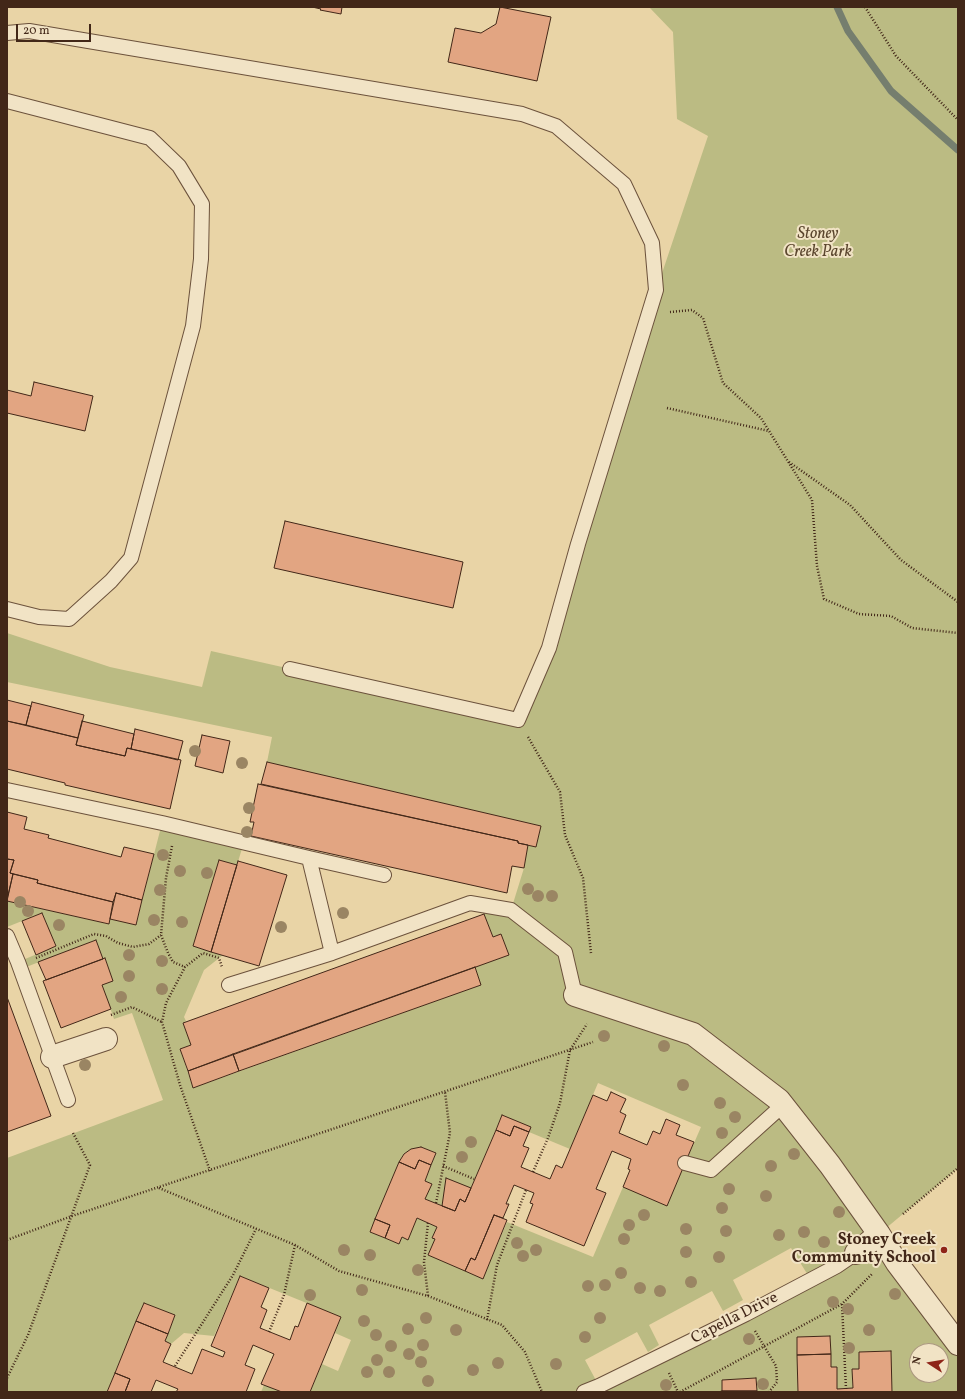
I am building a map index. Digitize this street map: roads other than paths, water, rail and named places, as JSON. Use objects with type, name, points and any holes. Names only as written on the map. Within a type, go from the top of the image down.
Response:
[{"type":"street","points":[[575,994],[693,1034],[783,1104],[830,1165],[879,1234],[896,1263],[958,1344]]},
{"type":"street","points":[[52,1057],[106,1039]]},
{"type":"street","name":"Capella Drive","points":[[856,1253],[879,1234]]},
{"type":"lane","points":[[7,32],[29,31],[522,114],[556,126],[624,184],[652,243],[656,290],[578,544],[549,648],[518,720],[290,669]]},
{"type":"lane","points":[[7,101],[150,138],[179,166],[202,204],[201,259],[193,326],[131,558],[111,581],[69,619],[39,617],[7,609]]},
{"type":"lane","points":[[7,790],[175,826],[384,875]]},
{"type":"lane","points":[[309,858],[332,953]]},
{"type":"lane","points":[[229,985],[332,953],[470,903],[511,910],[565,952],[575,994]]},
{"type":"lane","points":[[7,936],[68,1100]]},
{"type":"lane","points":[[685,1164],[711,1170],[783,1104]]},
{"type":"lane","name":"Capella Drive","points":[[584,1392],[600,1386],[746,1314],[837,1266],[856,1253]]},
{"type":"waterway","points":[[837,7],[848,31],[891,91],[958,150]]},
{"type":"place","name":"Stoney Creek Community School","points":[[944,1250]]},
{"type":"park label","name":"Stoney Creek Park","points":[[818,244]]}]
